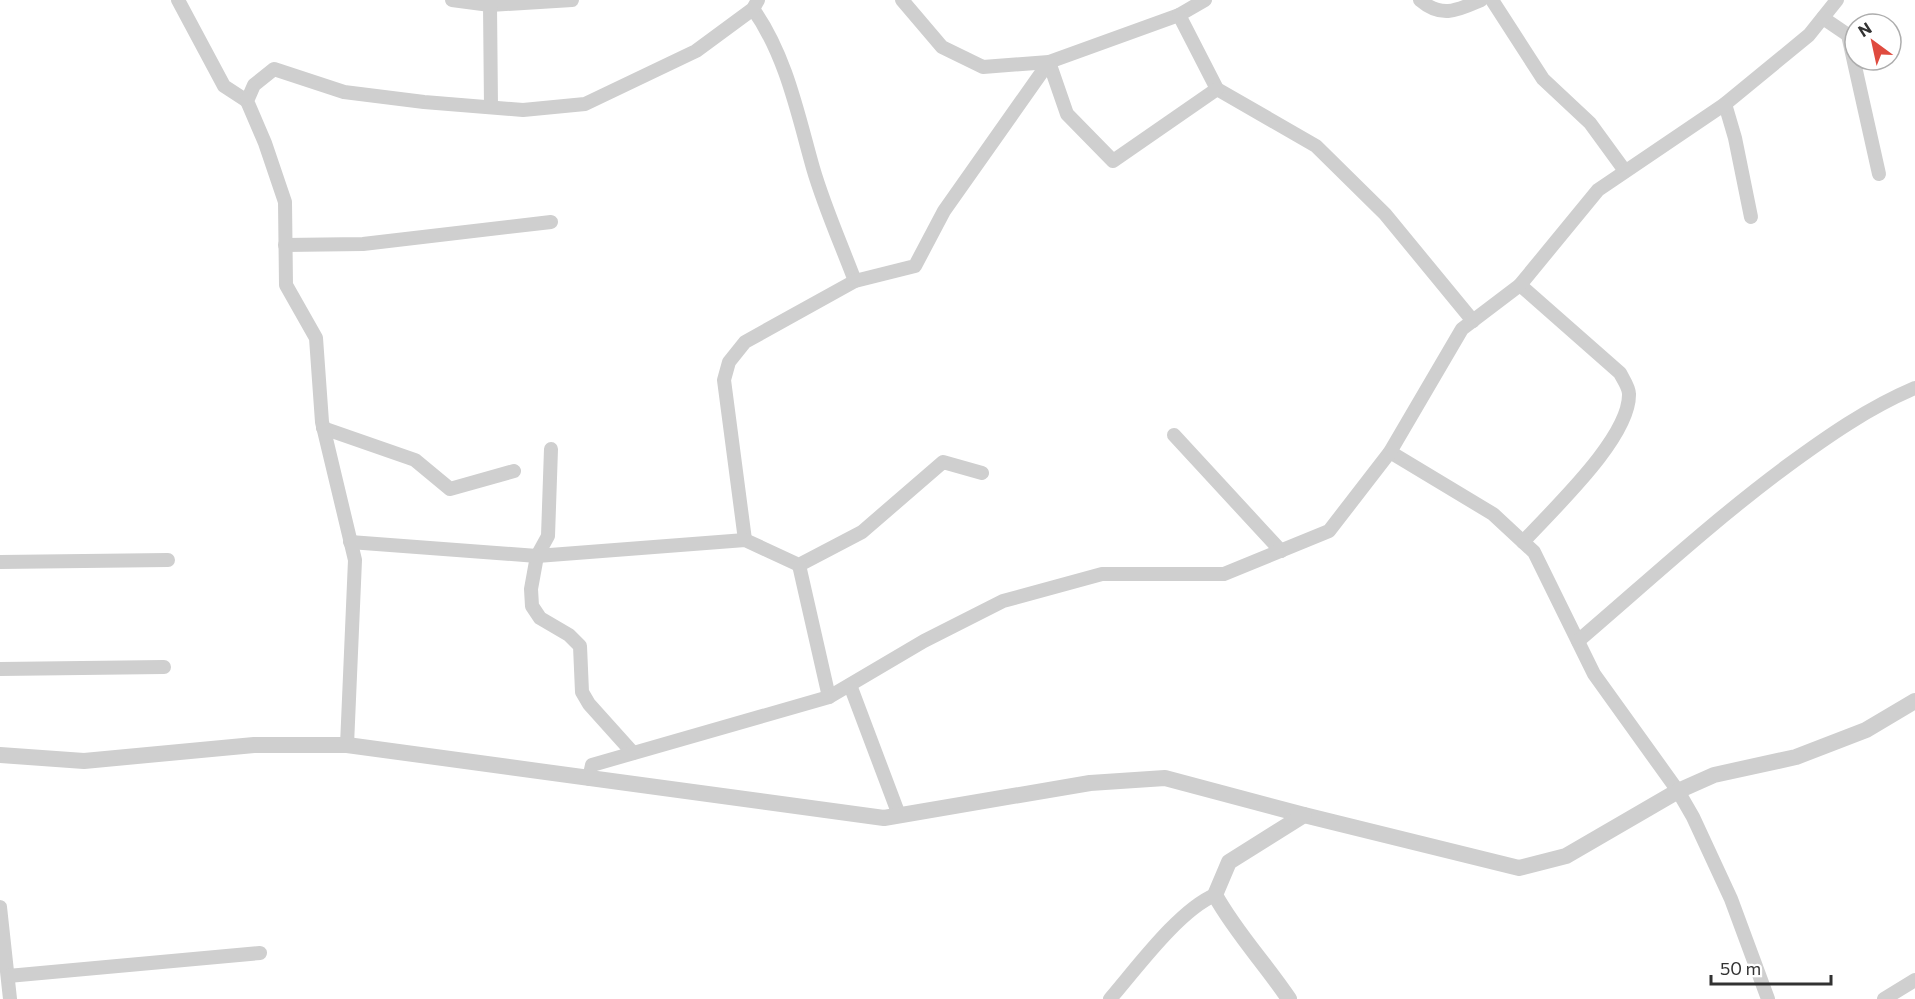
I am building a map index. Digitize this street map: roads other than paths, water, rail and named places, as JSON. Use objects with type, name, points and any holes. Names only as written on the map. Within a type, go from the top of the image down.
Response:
[{"type":"street","points":[[178,0],[224,86],[247,101],[265,143],[285,202],[286,285],[316,338],[323,428],[355,560],[347,745]]},
{"type":"street","points":[[452,0],[490,5],[572,0]]},
{"type":"street","points":[[902,0],[942,47],[984,68],[1049,62],[1179,15],[1205,0]]},
{"type":"street","points":[[1420,0],[1428,7],[1452,13],[1481,0]]},
{"type":"street","points":[[1492,0],[1543,79],[1590,123],[1624,171]]},
{"type":"street","points":[[589,780],[592,765],[829,697],[924,641],[1003,601],[1102,574],[1224,574],[1329,531],[1390,452],[1462,329],[1520,285],[1598,190],[1725,104],[1809,35],[1837,0]]},
{"type":"street","points":[[490,5],[491,107]]},
{"type":"street","points":[[247,101],[254,85],[274,69],[344,92],[424,102],[523,110],[585,104],[696,51],[756,5],[773,42],[801,124],[814,171],[855,281]]},
{"type":"street","points":[[1179,15],[1217,89],[1316,146],[1385,214],[1473,321]]},
{"type":"street","points":[[1823,18],[1848,35],[1880,174]]},
{"type":"street","points":[[1049,62],[1066,114],[1113,161],[1217,89]]},
{"type":"street","points":[[745,540],[724,380],[729,362],[745,342],[855,281],[915,266],[944,211],[1049,62]]},
{"type":"street","points":[[1725,104],[1751,217]]},
{"type":"street","points":[[285,245],[363,244],[551,222]]},
{"type":"street","points":[[1520,285],[1620,373],[1630,392],[1624,421],[1612,442],[1523,542]]},
{"type":"street","points":[[1578,641],[1766,482],[1840,426],[1915,388]]},
{"type":"street","points":[[323,428],[415,460],[450,489],[514,471]]},
{"type":"street","points":[[1174,435],[1281,551]]},
{"type":"street","points":[[551,449],[548,536],[537,555],[531,589],[532,606],[540,618],[569,635],[580,646],[582,692],[589,704],[633,753]]},
{"type":"street","points":[[1390,452],[1493,514],[1534,552],[1594,674],[1678,791],[1731,899],[1768,999]]},
{"type":"street","points":[[799,565],[862,532],[943,462],[982,473]]},
{"type":"street","points":[[350,542],[537,555],[745,540],[799,565]]},
{"type":"street","points":[[0,562],[168,560]]},
{"type":"street","points":[[799,565],[829,697]]},
{"type":"street","points":[[0,669],[164,667]]},
{"type":"street","points":[[850,685],[899,815]]},
{"type":"street","points":[[0,755],[84,762],[254,745],[347,745],[589,780],[884,818],[1090,783],[1165,778],[1519,868],[1566,856],[1678,791],[1714,775],[1796,757],[1866,730],[1915,701]]},
{"type":"street","points":[[1110,999],[1166,936],[1202,901],[1215,895],[1229,862],[1304,815]]},
{"type":"street","points":[[1215,895],[1230,923],[1266,964],[1289,999]]},
{"type":"street","points":[[0,907],[10,999]]},
{"type":"street","points":[[8,976],[260,953]]},
{"type":"street","points":[[1884,999],[1911,989]]}]
